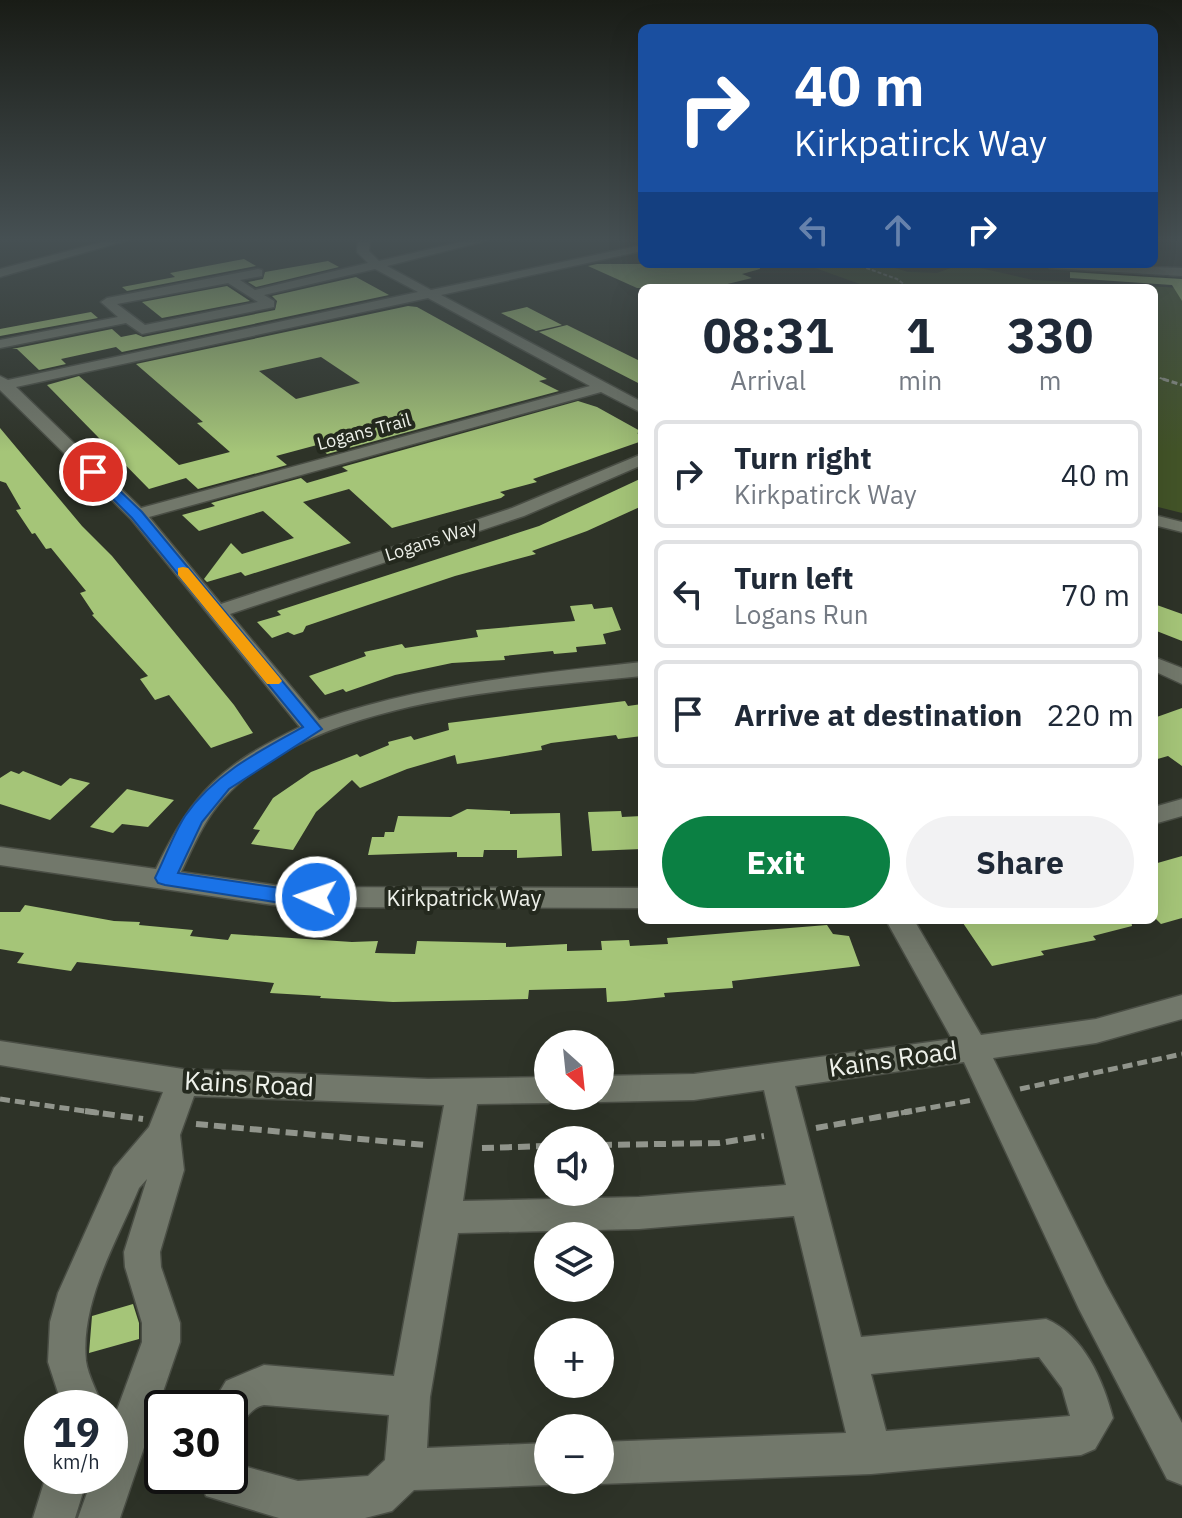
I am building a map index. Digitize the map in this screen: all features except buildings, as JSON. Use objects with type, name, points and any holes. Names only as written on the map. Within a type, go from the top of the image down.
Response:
[{"type":"street","points":[[118,311],[142,330],[236,311]]},
{"type":"street","points":[[1,384],[343,311]]},
{"type":"street","points":[[460,311],[638,406]]},
{"type":"street","points":[[0,344],[128,319]]},
{"type":"street","points":[[1,384],[137,515],[314,729]]},
{"type":"street","name":"Logans Trail","points":[[137,515],[603,387]]},
{"type":"street","name":"Logans Way","points":[[216,612],[518,512],[638,461]]},
{"type":"street","points":[[1158,521],[1182,527]]},
{"type":"street","points":[[1158,665],[1182,677]]},
{"type":"street","points":[[165,878],[193,820],[222,785],[264,756],[314,729],[436,693],[638,669]]},
{"type":"street","points":[[1158,815],[1182,807]]},
{"type":"street","name":"Kirkpatrick Way","points":[[0,856],[287,897],[638,898]]},
{"type":"street","points":[[902,924],[973,1048],[1092,1296],[1182,1464]]},
{"type":"street","name":"Kains Road","points":[[614,1089],[694,1087],[1096,1031],[1182,1007]]},
{"type":"street","name":"Kains Road","points":[[0,1053],[183,1082],[462,1092],[534,1090]]},
{"type":"street","points":[[776,1076],[871,1453]]},
{"type":"street","points":[[77,1390],[67,1362],[69,1322],[77,1293],[126,1179],[165,1129],[183,1082]]},
{"type":"street","points":[[405,1470],[410,1397],[455,1148],[462,1092]]},
{"type":"street","points":[[99,1518],[161,1342],[161,1323],[143,1267],[142,1252],[167,1170],[165,1129]]},
{"type":"street","points":[[442,1217],[639,1213],[806,1199]]},
{"type":"street","points":[[614,1462],[871,1453],[1081,1435],[1093,1418],[1088,1395],[1060,1351],[1046,1338],[847,1357]]},
{"type":"street","points":[[244,1390],[264,1385],[410,1397]]},
{"type":"street","points":[[248,1488],[298,1502],[377,1496],[405,1470],[534,1465]]},
{"type":"street","points":[[54,1518],[61,1494]]},
{"type":"path","points":[[1158,377],[1182,385]]},
{"type":"path","points":[[614,1145],[719,1143],[789,1132],[937,1108],[1182,1054]]},
{"type":"path","points":[[0,1099],[165,1129],[455,1148],[534,1146]]},
{"type":"green space","points":[[1158,311],[1182,311],[1182,513],[1158,507]]},
{"type":"slow traffic","points":[[183,572],[273,681]]},
{"type":"route","points":[[93,472],[137,515],[314,729],[264,756],[222,785],[193,820],[165,878],[287,897],[316,897]]}]
